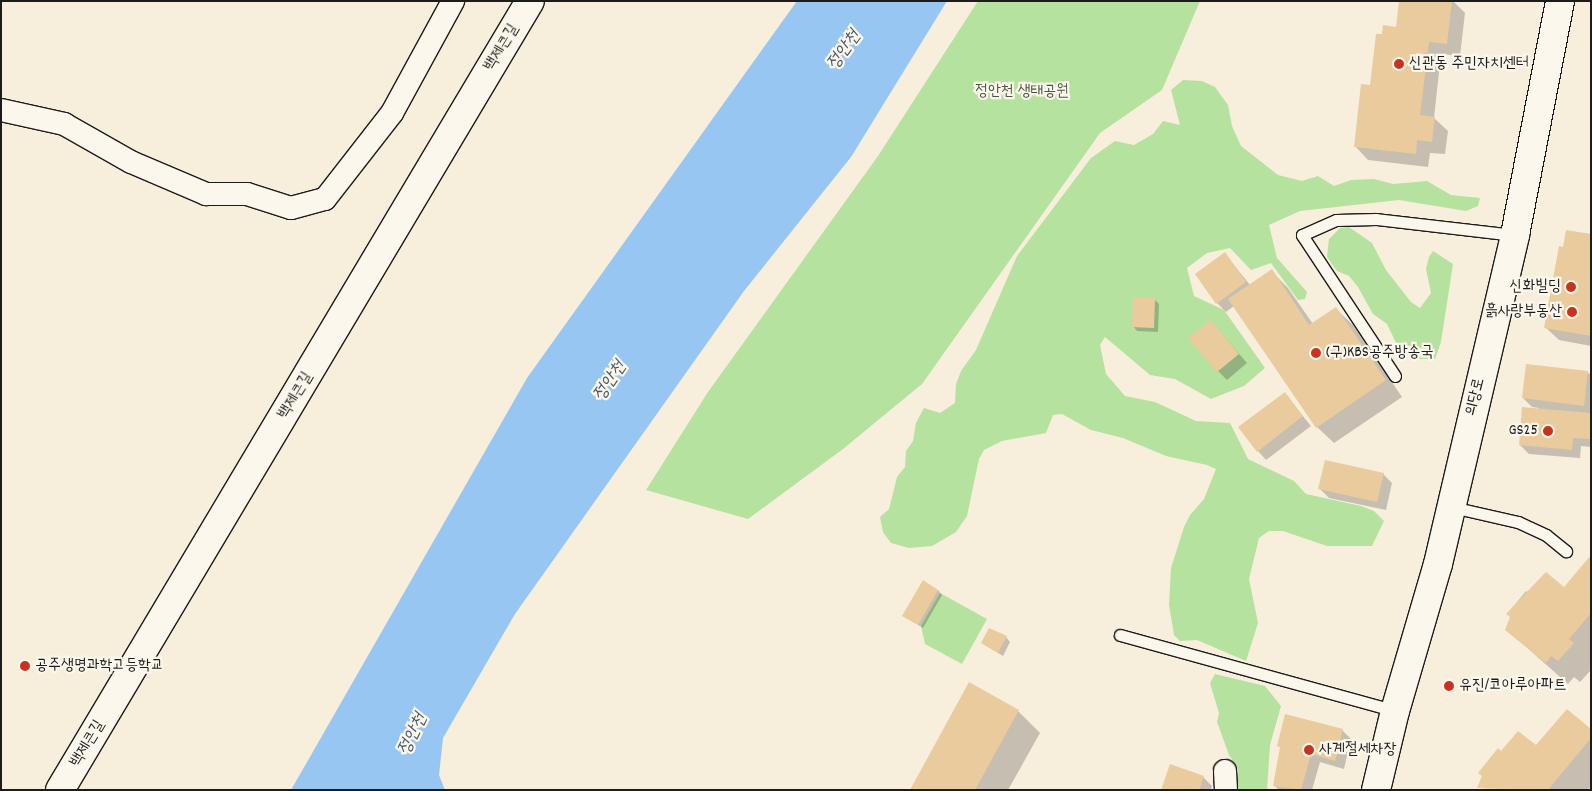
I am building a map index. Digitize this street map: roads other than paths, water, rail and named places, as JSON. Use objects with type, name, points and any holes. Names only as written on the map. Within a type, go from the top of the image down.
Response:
[{"type":"main road","name":"백제큰길","points":[[60,790],[530,1]]},
{"type":"main road","name":"의당로","points":[[1376,790],[1395,711],[1438,564],[1515,235],[1560,1]]},
{"type":"street","points":[[1,110],[64,124],[131,162],[206,194],[247,194],[291,208],[325,199],[392,112],[453,1]]},
{"type":"lane","points":[[1395,376],[1302,235],[1336,220],[1376,219],[1515,235]]},
{"type":"lane","points":[[1450,507],[1518,522],[1546,535],[1566,551]]},
{"type":"lane","points":[[1120,635],[1395,711]]},
{"type":"water","name":"정안천","points":[[797,1],[947,1],[851,157],[744,291],[515,614],[443,738],[439,775],[445,790],[291,790],[527,378]]},
{"type":"place","name":"신관동 주민자치센터","points":[[1399,64]]},
{"type":"place","name":"신화빌딩","points":[[1571,287]]},
{"type":"place","name":"흙사랑부동산","points":[[1572,312]]},
{"type":"place","name":"(구)KBS공주방송국","points":[[1316,353]]},
{"type":"place","name":"GS25","points":[[1548,431]]},
{"type":"place","name":"공주생명과학고등학교","points":[[25,666]]},
{"type":"place","name":"유진/코아루아파트","points":[[1449,686]]},
{"type":"place","name":"사계절세차장","points":[[1309,750]]},
{"type":"park label","name":"정안천 생태공원","points":[[1022,92]]}]
